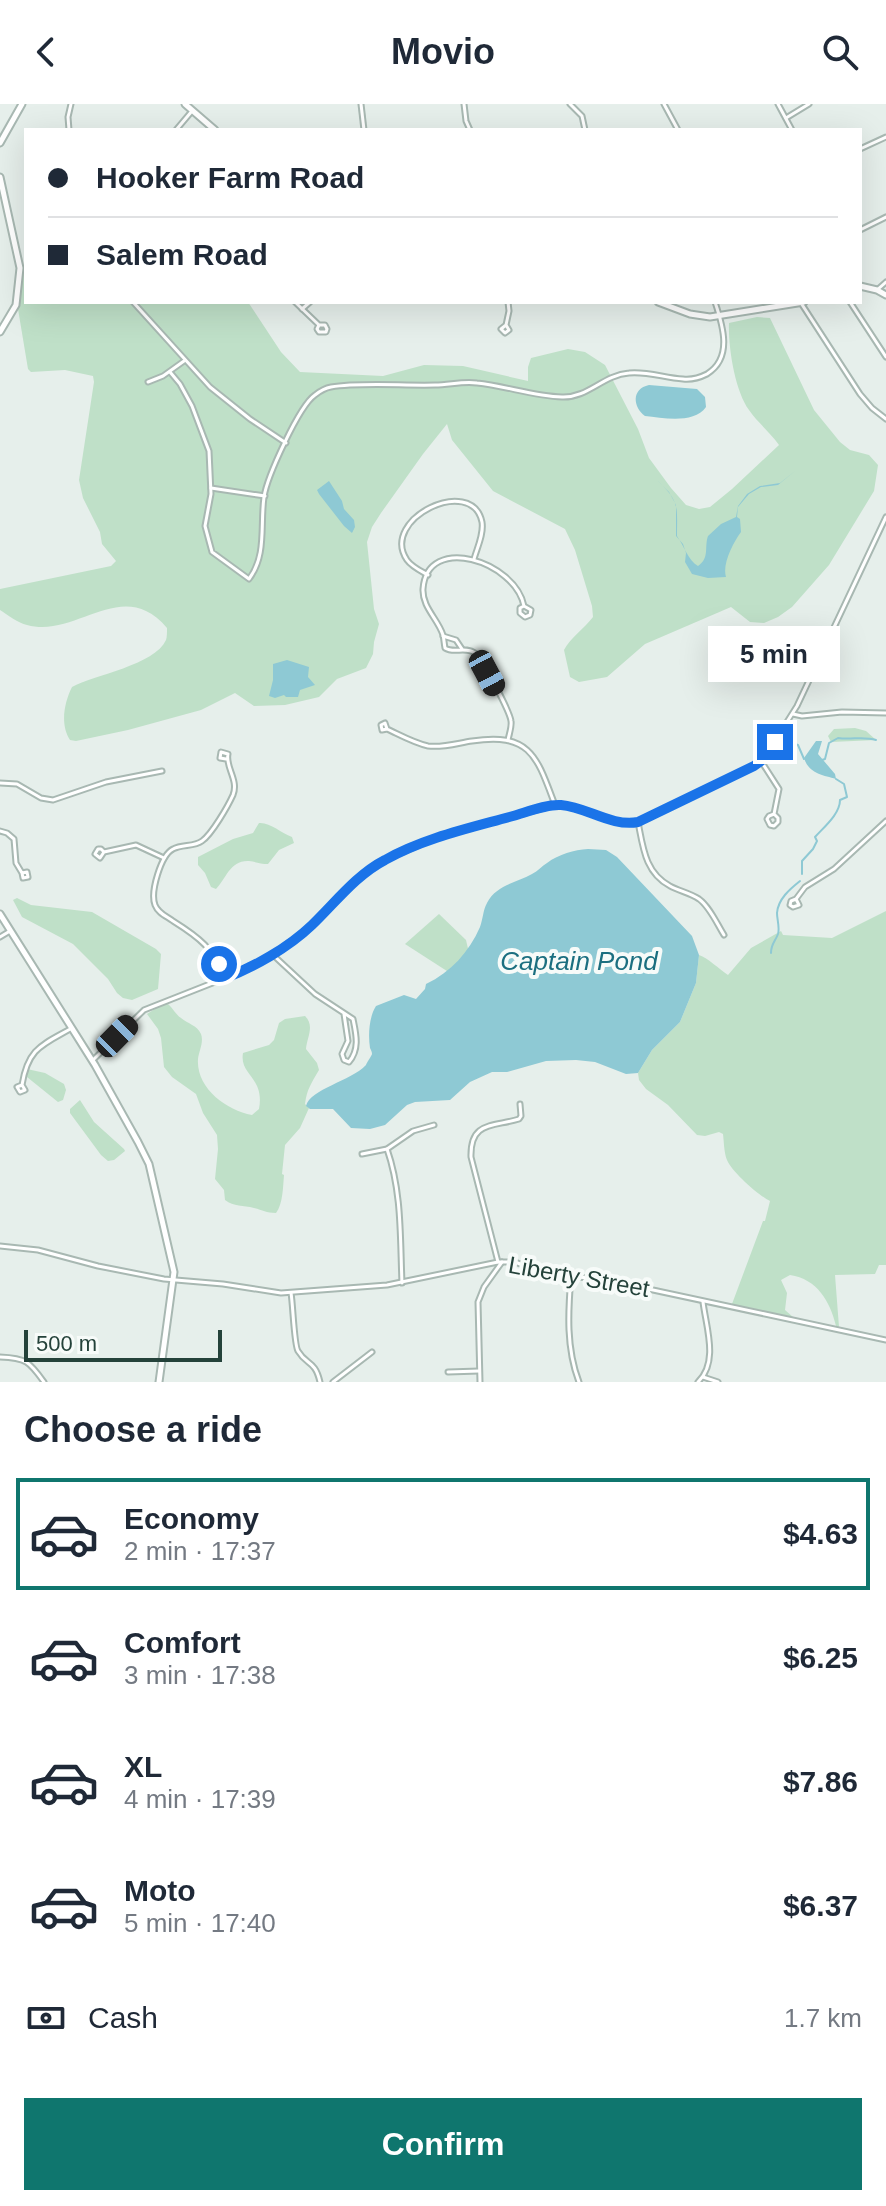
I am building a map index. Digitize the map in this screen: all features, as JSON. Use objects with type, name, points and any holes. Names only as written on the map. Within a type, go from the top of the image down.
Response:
[{"type":"street","points":[[0,143],[22,104]]},
{"type":"street","points":[[69,128],[71,104]]},
{"type":"street","points":[[185,104],[213,128]]},
{"type":"street","points":[[361,104],[364,128]]},
{"type":"street","points":[[464,104],[469,128]]},
{"type":"street","points":[[570,104],[582,116],[585,128]]},
{"type":"street","points":[[664,104],[677,128]]},
{"type":"street","points":[[778,104],[791,128]]},
{"type":"street","points":[[786,118],[809,104]]},
{"type":"street","points":[[178,128],[192,111]]},
{"type":"street","points":[[862,148],[886,137]]},
{"type":"street","points":[[0,177],[3,203],[20,262],[20,295],[0,332]]},
{"type":"street","points":[[862,229],[886,217]]},
{"type":"street","points":[[877,290],[886,282]]},
{"type":"street","points":[[862,286],[886,295]]},
{"type":"street","points":[[135,304],[184,361],[231,404],[286,443]]},
{"type":"street","points":[[297,304],[319,325]]},
{"type":"street","points":[[302,309],[308,304]]},
{"type":"street","points":[[506,325],[508,304]]},
{"type":"street","points":[[663,304],[695,316],[720,316],[790,304]]},
{"type":"street","points":[[170,372],[192,406],[207,447],[211,488],[205,526],[212,552],[249,579],[260,558],[269,479],[305,405],[318,392],[329,387],[473,382],[564,397],[579,396],[624,373],[685,379],[700,377],[716,366],[723,353],[720,316],[716,304]]},
{"type":"street","points":[[803,304],[864,399],[886,419]]},
{"type":"street","points":[[851,304],[886,357]]},
{"type":"street","points":[[148,382],[170,372],[184,361]]},
{"type":"street","points":[[211,488],[265,496]]},
{"type":"street","points":[[428,575],[409,563],[403,546],[411,523],[433,505],[457,502],[469,505],[478,514],[482,531],[474,559]]},
{"type":"street","points":[[92,1061],[144,1010],[256,965],[272,954],[309,928],[352,884],[387,858],[438,837],[555,805],[619,822],[638,822],[761,761],[793,714],[886,517]]},
{"type":"street","points":[[508,740],[511,725],[509,713],[480,659],[474,653],[446,649],[424,598],[424,586],[434,567],[444,561],[462,557],[474,559],[514,584],[524,606]]},
{"type":"street","points":[[443,636],[456,640],[462,650]]},
{"type":"street","points":[[793,714],[886,713]]},
{"type":"street","points":[[387,729],[432,746],[508,740],[534,756],[555,805]]},
{"type":"street","points":[[223,979],[219,964],[209,948],[155,906],[154,891],[164,858],[176,847],[200,842],[211,831],[234,791],[234,779],[226,759]]},
{"type":"street","points":[[761,761],[779,789],[774,814]]},
{"type":"street","points":[[0,783],[17,784],[41,798],[53,800],[106,782],[162,771]]},
{"type":"street","points":[[796,899],[802,889],[834,869],[886,821]]},
{"type":"street","points":[[638,822],[644,854],[652,871],[665,884],[699,899],[724,935]]},
{"type":"street","points":[[0,831],[14,839],[16,863],[22,873]]},
{"type":"street","points":[[104,852],[136,845],[164,858]]},
{"type":"street","points":[[0,914],[92,1061],[147,1158],[174,1281],[159,1382]]},
{"type":"street","points":[[0,937],[10,931]]},
{"type":"street","points":[[272,954],[315,994],[344,1014],[354,1021],[357,1039],[349,1062],[344,1060],[342,1054],[348,1041],[344,1014]]},
{"type":"street","points":[[22,1085],[25,1066],[32,1054],[72,1028]]},
{"type":"street","points":[[480,1382],[478,1302],[500,1262],[471,1157],[471,1141],[475,1135],[495,1124],[519,1119],[520,1104]]},
{"type":"street","points":[[362,1154],[387,1149],[413,1131],[434,1125]]},
{"type":"street","points":[[387,1149],[398,1191],[402,1283]]},
{"type":"street","name":"Liberty Street","points":[[0,1246],[38,1250],[174,1281],[223,1284],[272,1293],[375,1287],[500,1262],[519,1263],[548,1275],[594,1278],[886,1340]]},
{"type":"street","points":[[571,1276],[569,1327],[573,1363],[579,1382]]},
{"type":"street","points":[[291,1293],[296,1347],[315,1366],[320,1382]]},
{"type":"street","points":[[698,1382],[708,1369],[710,1356],[703,1301]]},
{"type":"street","points":[[333,1382],[372,1352]]},
{"type":"street","points":[[0,1357],[24,1360],[31,1364],[44,1382]]},
{"type":"street","points":[[448,1372],[479,1371]]},
{"type":"street","points":[[703,1377],[718,1382]]},
{"type":"green space","points":[[24,267],[24,304],[249,304],[281,352],[300,372],[383,376],[424,365],[463,366],[528,381],[531,358],[568,349],[585,352],[605,365],[638,429],[649,458],[686,505],[699,509],[710,507],[779,445],[744,402],[733,368],[730,344],[729,323],[757,317],[770,318],[814,410],[840,442],[850,450],[869,455],[878,465],[874,491],[829,565],[792,607],[778,617],[764,623],[750,622],[731,607],[645,644],[607,677],[579,682],[570,677],[564,650],[593,617],[592,606],[575,550],[565,529],[493,491],[452,440],[447,424],[381,513],[367,542],[374,609],[379,624],[373,654],[366,668],[337,679],[319,697],[285,705],[254,706],[235,693],[201,710],[128,730],[70,740],[64,714],[72,687],[150,656],[166,640],[167,628],[150,613],[133,607],[116,607],[46,627],[24,624],[0,610],[0,589],[111,566],[116,561],[102,544],[79,480],[93,376],[65,370],[31,372],[18,309]]},
{"type":"green space","points":[[834,729],[866,731],[876,740],[831,742],[828,736]]},
{"type":"green space","points":[[259,823],[292,837],[294,843],[279,850],[268,864],[249,861],[237,864],[216,889],[211,887],[198,865],[198,857],[233,839],[253,833]]},
{"type":"green space","points":[[17,898],[31,905],[92,912],[156,949],[161,954],[158,989],[132,1000],[123,998],[73,944],[22,917],[13,900]]},
{"type":"green space","points":[[886,911],[886,1265],[879,1265],[875,1274],[835,1275],[839,1327],[815,1286],[790,1275],[781,1280],[787,1293],[785,1310],[793,1317],[732,1304],[770,1201],[746,1183],[730,1165],[725,1154],[723,1134],[697,1135],[668,1105],[646,1089],[638,1073],[652,1050],[680,1022],[696,983],[699,955],[728,975],[751,948],[781,931],[783,935],[832,938]]},
{"type":"green space","points":[[439,914],[466,940],[469,953],[450,973],[405,944]]},
{"type":"green space","points":[[168,1004],[201,1034],[199,1070],[207,1088],[223,1103],[252,1115],[259,1109],[260,1098],[256,1083],[245,1067],[243,1053],[269,1045],[274,1040],[279,1023],[285,1019],[305,1016],[308,1020],[310,1028],[306,1049],[319,1070],[308,1090],[305,1104],[309,1108],[300,1128],[285,1145],[282,1195],[276,1213],[225,1200],[224,1190],[215,1179],[217,1135],[203,1113],[196,1094],[172,1077],[164,1067],[161,1038],[147,1014]]},
{"type":"green space","points":[[27,1069],[45,1073],[64,1084],[63,1100],[58,1102],[27,1077],[24,1074]]},
{"type":"green space","points":[[80,1100],[94,1122],[124,1149],[114,1160],[108,1161],[101,1155],[70,1113],[70,1109]]},
{"type":"water","points":[[649,385],[697,389],[705,397],[706,407],[686,418],[645,416],[638,408],[636,399],[639,390]]},
{"type":"water","points":[[795,471],[778,485],[761,487],[749,494],[738,507],[741,532],[727,560],[726,577],[708,578],[692,574],[685,562],[685,550],[698,566],[705,556],[708,536],[721,524],[736,517],[738,506],[747,494],[760,486],[780,483]]},
{"type":"water","points":[[329,481],[344,509],[354,520],[352,533],[317,490]]},
{"type":"water","points":[[287,660],[309,667],[308,677],[315,685],[300,690],[298,697],[269,696],[273,664]]},
{"type":"water","points":[[816,741],[822,741],[818,754],[836,779],[817,773],[806,763],[804,758]]},
{"type":"water","name":"Captain Pond","points":[[588,849],[606,850],[617,857],[692,936],[699,955],[696,983],[680,1022],[652,1050],[638,1073],[626,1074],[595,1062],[576,1060],[546,1061],[507,1072],[492,1072],[470,1082],[450,1100],[415,1102],[407,1105],[385,1125],[370,1129],[351,1128],[333,1109],[310,1109],[306,1106],[315,1095],[366,1065],[372,1054],[370,1026],[376,1006],[404,995],[416,999],[426,984],[451,967],[476,936],[486,906],[496,892],[534,873],[556,857]]},
{"type":"waterway","points":[[783,732],[792,743],[798,745],[804,759]]},
{"type":"waterway","points":[[822,760],[829,743],[838,738],[876,740]]},
{"type":"waterway","points":[[802,874],[802,861],[813,849],[817,841],[815,837],[834,815],[840,800],[847,797],[844,784],[836,779]]},
{"type":"waterway","points":[[771,953],[779,932],[777,913],[780,903],[800,881]]},
{"type":"route","points":[[219,964],[223,979],[259,964],[309,928],[352,884],[387,858],[409,848],[454,832],[555,805],[619,822],[638,822],[754,766],[775,742]]}]
